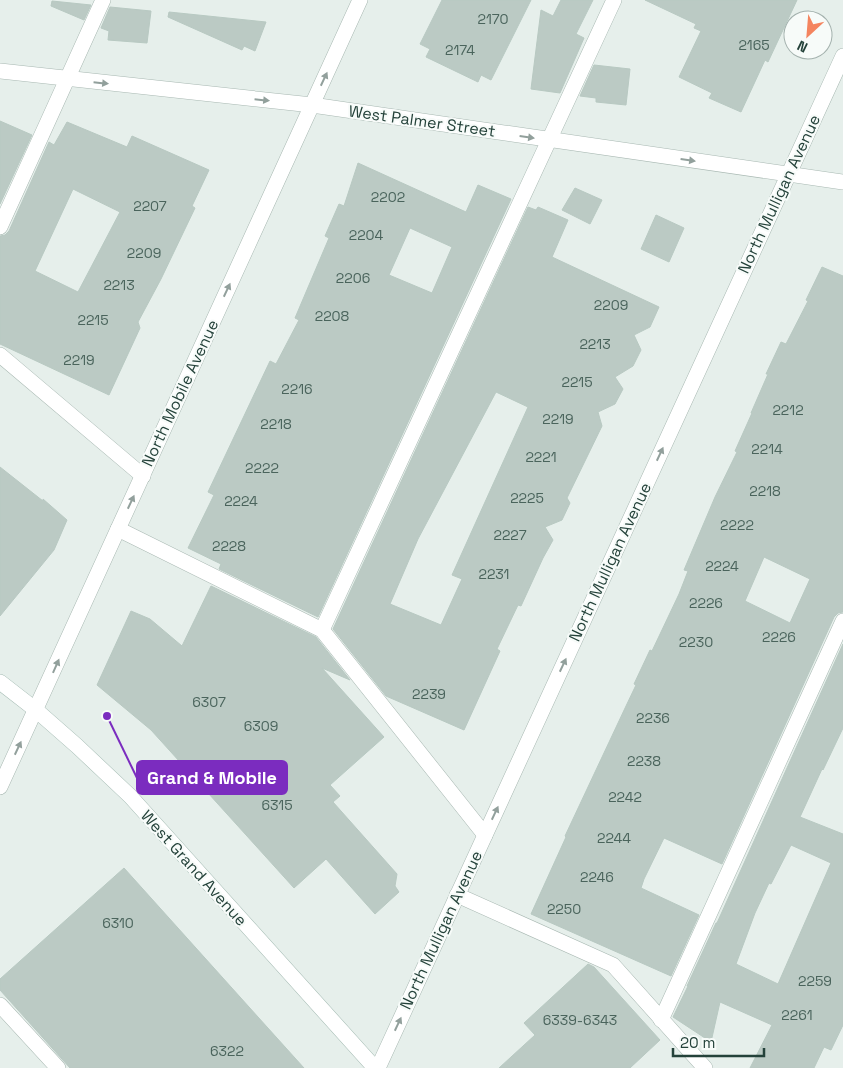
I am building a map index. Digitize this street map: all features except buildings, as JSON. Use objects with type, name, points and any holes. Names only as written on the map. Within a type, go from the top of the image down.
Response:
[{"type":"street","points":[[0,227],[103,0]]},
{"type":"street","name":"North Mobile Avenue","points":[[0,786],[360,0]]},
{"type":"street","points":[[322,630],[614,0]]},
{"type":"street","name":"North Mulligan Avenue","points":[[376,1068],[843,56]]},
{"type":"street","name":"West Palmer Street","points":[[0,71],[312,105],[843,182]]},
{"type":"street","points":[[0,355],[143,476]]},
{"type":"street","points":[[118,529],[322,630],[485,835]]},
{"type":"street","points":[[661,1020],[843,621]]},
{"type":"street","name":"West Grand Avenue","points":[[0,682],[36,710],[130,796],[376,1068]]},
{"type":"street","points":[[457,895],[613,965],[704,1068]]},
{"type":"street","points":[[0,1005],[58,1068]]},
{"type":"place","name":"Grand & Mobile","points":[[107,716]]}]
